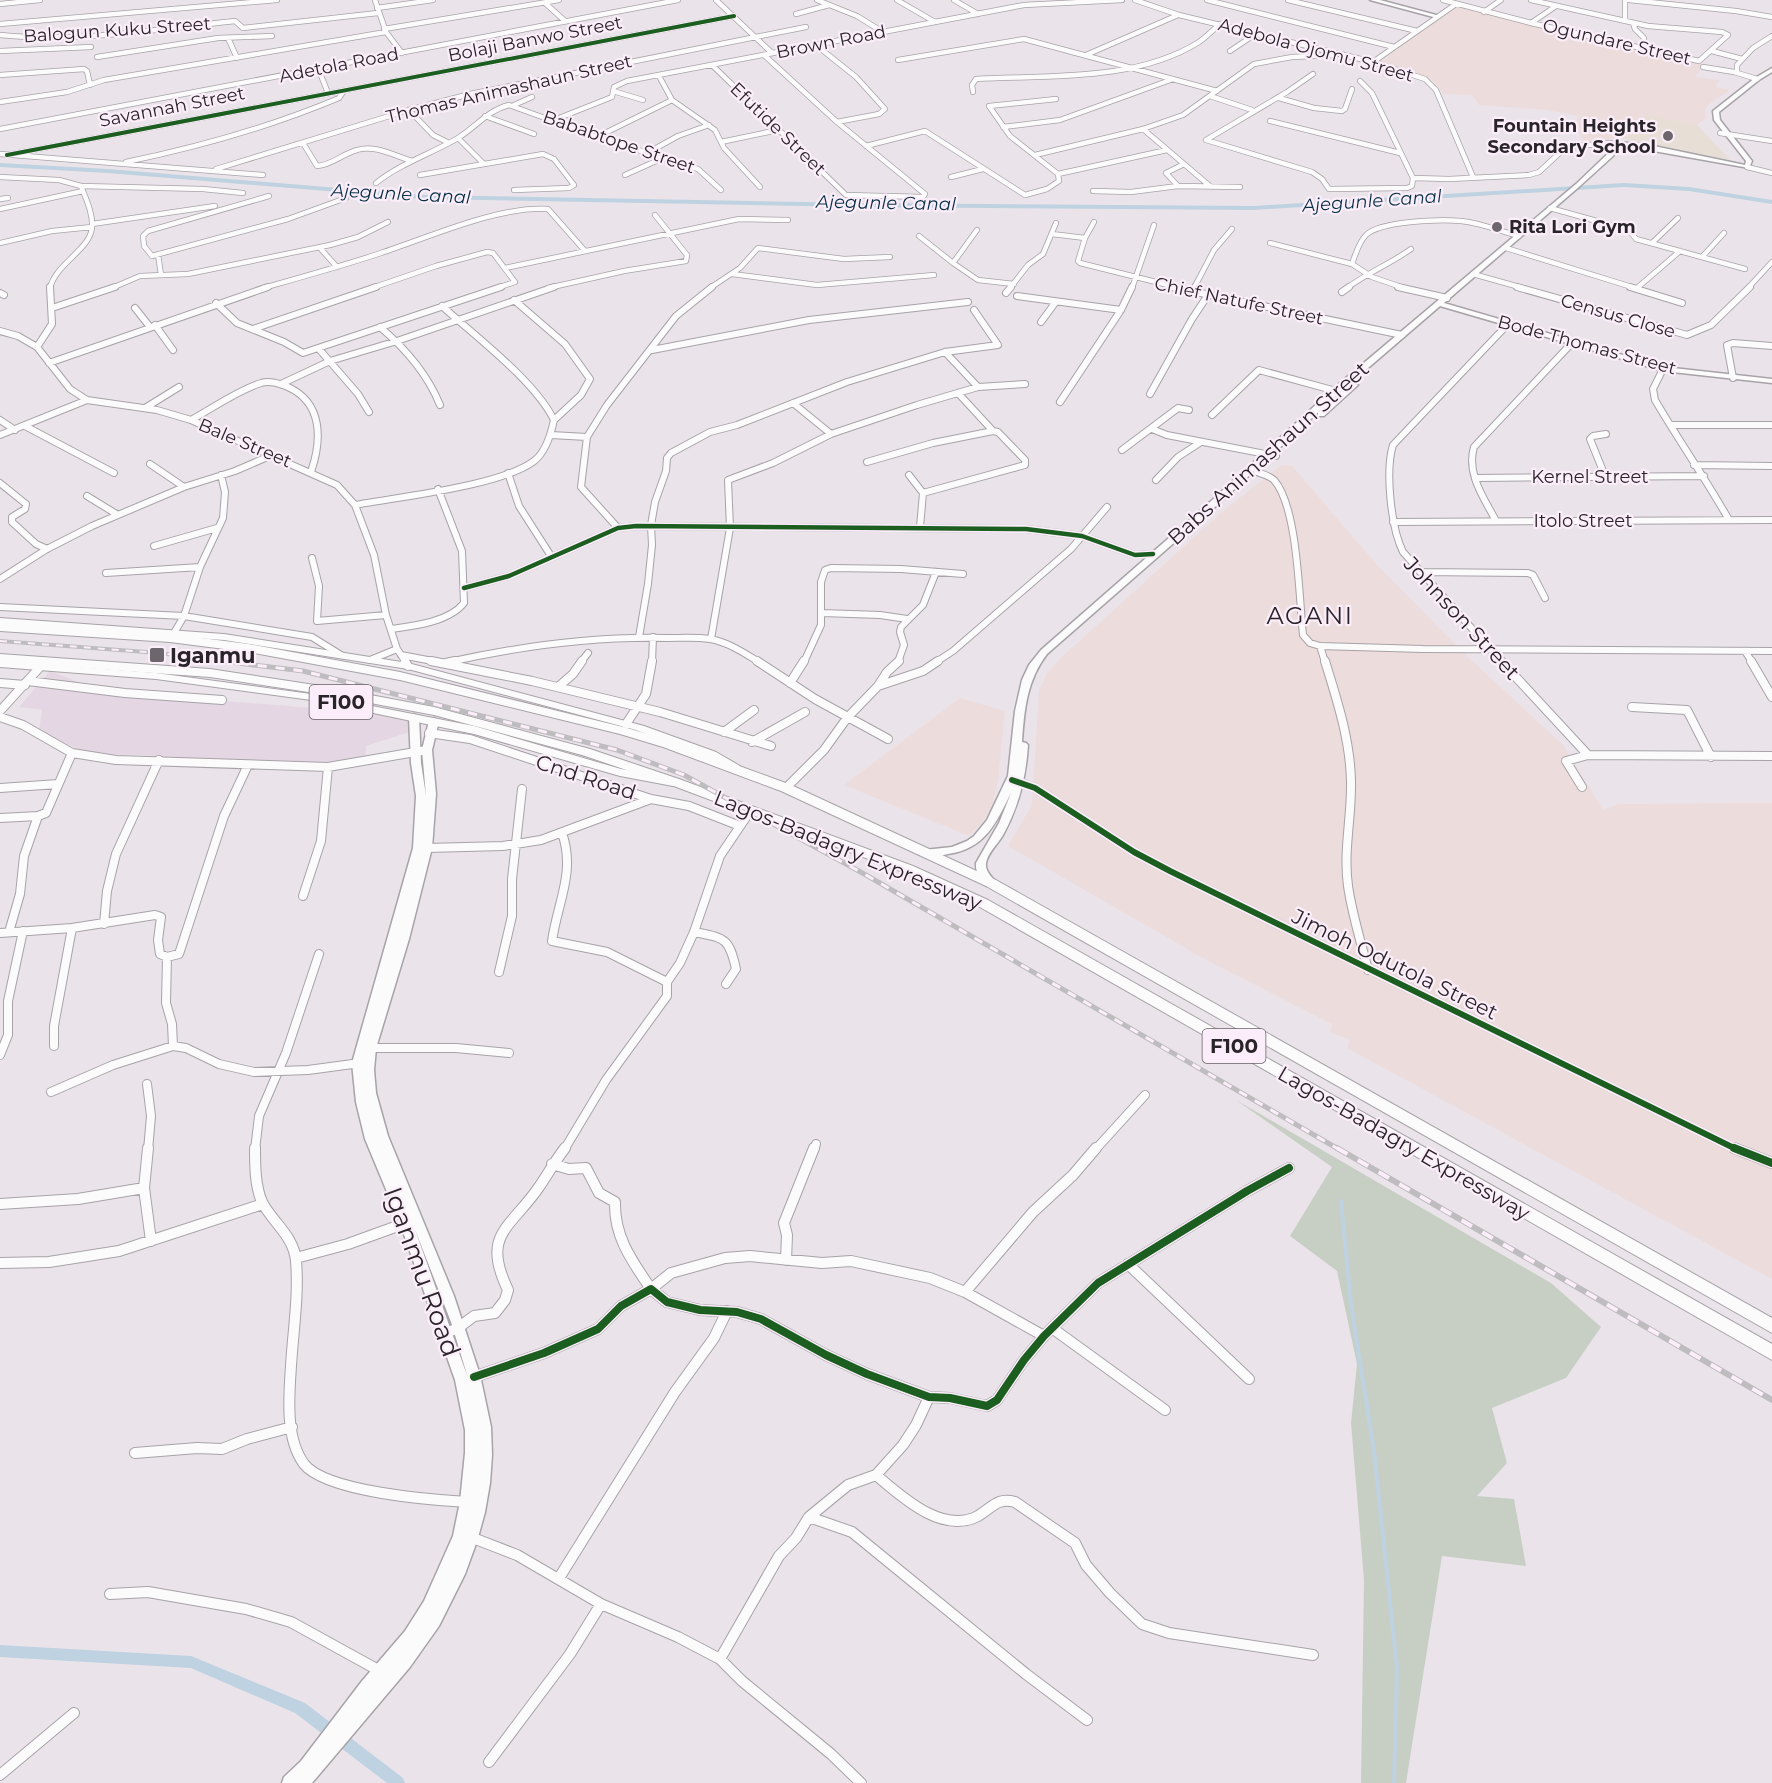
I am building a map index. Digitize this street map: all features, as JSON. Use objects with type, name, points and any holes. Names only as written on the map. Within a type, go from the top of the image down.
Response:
[{"type":"highway","name":"Lagos-Badagry Expressway","points":[[0,627],[170,638],[248,648],[339,664],[446,687],[623,731],[743,771],[786,788],[991,884],[1772,1326]]},
{"type":"highway","name":"F100","points":[[0,658],[50,660],[210,674],[316,689],[434,711],[597,756],[675,782]]},
{"type":"highway","name":"Lagos-Badagry Expressway","points":[[675,782],[908,869],[983,903],[1772,1353]]},
{"type":"main road","points":[[1378,1],[1437,16]]},
{"type":"main road","points":[[1616,144],[1649,147],[1744,166],[1749,163],[1747,158],[1723,133],[1717,120],[1717,109],[1755,77],[1772,69]]},
{"type":"main road","name":"Babs Animashaun Street","points":[[991,884],[981,871],[981,862],[1000,830],[1016,780],[1032,680],[1047,657],[1153,554],[1272,455],[1473,274],[1564,198],[1611,155],[1616,144]]},
{"type":"main road","name":"Babs Animashaun Street","points":[[1084,619],[1257,472],[1336,391],[1443,302]]},
{"type":"main road","name":"Bode Thomas Street","points":[[1443,302],[1570,344],[1663,369],[1772,381]]},
{"type":"main road","name":"Lagos-Badagry Expressway","points":[[0,621],[224,637],[408,666],[626,724],[712,755],[743,771]]},
{"type":"main road","name":"Lagos-Badagry Expressway","points":[[0,664],[145,674],[308,696],[414,717],[431,727],[533,746],[609,770],[675,782]]},
{"type":"main road","name":"Iganmu Road","points":[[290,1783],[305,1775],[372,1690],[380,1671],[410,1636],[429,1606],[460,1536],[467,1502],[472,1430],[452,1330],[417,1219],[382,1135],[363,1063],[370,1048],[404,939],[427,848],[430,794],[414,717]]},
{"type":"main road","name":"Iganmu Road","points":[[372,1690],[397,1672],[441,1611],[472,1538],[480,1502],[484,1452],[484,1427],[474,1377],[371,1139],[362,1102],[363,1063],[418,848],[422,796],[421,751],[431,727]]},
{"type":"main road","name":"Babs Animashaun Street","points":[[928,853],[960,849],[978,840],[1016,780]]},
{"type":"street","points":[[0,4],[40,0]]},
{"type":"street","points":[[0,24],[277,0]]},
{"type":"street","points":[[375,0],[385,30],[402,53]]},
{"type":"street","name":"Balogun Kuku Street","points":[[0,35],[12,38],[104,35],[235,21],[243,28],[434,0]]},
{"type":"street","points":[[0,102],[67,92],[105,80],[559,0]]},
{"type":"street","name":"Adetola Road","points":[[0,129],[678,0]]},
{"type":"street","points":[[716,0],[772,53]]},
{"type":"street","points":[[818,0],[856,16],[883,32]]},
{"type":"street","points":[[897,0],[935,22]]},
{"type":"street","points":[[954,0],[978,14]]},
{"type":"street","points":[[1014,0],[1024,5]]},
{"type":"street","name":"Brown Road","points":[[554,120],[612,97],[614,87],[622,82],[1024,5],[1122,0]]},
{"type":"street","name":"Adebola Ojomu Street","points":[[1135,0],[1179,15],[1373,62],[1416,75],[1433,86],[1473,177]]},
{"type":"street","points":[[1207,0],[1394,47]]},
{"type":"street","points":[[1288,0],[1417,31]]},
{"type":"street","name":"Ogundare Street","points":[[1443,0],[1484,12],[1699,61],[1728,34],[1634,23]]},
{"type":"street","points":[[1484,12],[1501,0]]},
{"type":"street","points":[[1531,0],[1634,23],[1635,29],[1644,38],[1643,48]]},
{"type":"street","points":[[1625,21],[1627,0],[1663,6],[1747,11],[1772,17]]},
{"type":"street","points":[[1703,0],[1707,9]]},
{"type":"street","points":[[545,3],[566,21]]},
{"type":"street","points":[[1373,62],[1456,4]]},
{"type":"street","points":[[796,14],[829,5]]},
{"type":"street","points":[[1532,23],[1556,6]]},
{"type":"street","points":[[1086,55],[1179,15]]},
{"type":"street","name":"Bolaji Banwo Street","points":[[343,93],[734,16]]},
{"type":"street","points":[[973,92],[972,85],[976,80],[1066,75],[1127,68],[1188,48],[1221,24]]},
{"type":"street","name":"Thomas Animashaun Street","points":[[216,169],[409,110],[495,89],[806,27]]},
{"type":"street","points":[[1230,51],[1257,33]]},
{"type":"street","points":[[97,57],[228,38],[272,36]]},
{"type":"street","points":[[1734,72],[1737,72],[1737,65],[1742,58],[1753,48],[1772,37]]},
{"type":"street","points":[[2,50],[12,38]]},
{"type":"street","points":[[228,38],[237,58]]},
{"type":"street","points":[[898,60],[1024,39],[1217,91]]},
{"type":"street","points":[[816,45],[856,77],[885,109],[879,114],[837,122]]},
{"type":"street","points":[[2,50],[91,47]]},
{"type":"street","points":[[1712,51],[1742,58]]},
{"type":"street","points":[[764,55],[866,146],[925,131],[1022,195],[1047,189],[1059,181],[1058,174],[1013,141],[990,105],[1056,99]]},
{"type":"street","points":[[1035,155],[1083,141],[1143,129],[1183,115],[1245,69],[1265,60],[1342,55]]},
{"type":"street","name":"Efutide Street","points":[[712,65],[844,193],[850,196],[917,198],[925,194],[866,146]]},
{"type":"street","points":[[1703,67],[1755,77]]},
{"type":"street","points":[[318,68],[328,93]]},
{"type":"street","points":[[0,75],[84,69],[87,71],[90,85]]},
{"type":"street","points":[[1313,74],[1279,98],[1252,110],[1207,141],[1312,172],[1322,179],[1326,187],[1333,189],[1407,188],[1412,186],[1413,178],[1372,93],[1360,81]]},
{"type":"street","points":[[659,76],[672,100],[709,124],[724,148],[760,187]]},
{"type":"street","points":[[1003,127],[1059,120],[1173,79]]},
{"type":"street","points":[[1279,98],[1314,108],[1339,111],[1345,109],[1352,89]]},
{"type":"street","points":[[613,91],[643,100]]},
{"type":"street","name":"Savannah Street","points":[[7,154],[328,93],[343,93]]},
{"type":"street","points":[[122,162],[153,157],[280,121],[339,98],[343,93]]},
{"type":"street","points":[[1210,96],[1252,110]]},
{"type":"street","points":[[376,183],[411,161],[458,138],[501,106],[512,105],[532,97]]},
{"type":"street","points":[[597,137],[672,100]]},
{"type":"street","name":"Bababtope Street","points":[[512,105],[597,137],[665,157],[704,172],[721,190]]},
{"type":"street","points":[[409,110],[433,135],[447,142]]},
{"type":"street","points":[[485,116],[534,134]]},
{"type":"street","points":[[1270,121],[1400,153]]},
{"type":"street","points":[[649,152],[678,136],[709,124]]},
{"type":"street","points":[[1143,129],[1211,187]]},
{"type":"street","points":[[721,142],[778,130]]},
{"type":"street","points":[[1723,133],[1772,141]]},
{"type":"street","points":[[458,138],[483,163]]},
{"type":"street","points":[[303,142],[315,165],[319,166],[358,149],[375,150],[411,161]]},
{"type":"street","points":[[1413,178],[1449,179],[1535,174],[1566,147],[1616,144]]},
{"type":"street","points":[[1058,174],[1167,150]]},
{"type":"street","points":[[0,154],[35,159],[122,162],[155,167],[263,175]]},
{"type":"street","points":[[420,175],[543,154],[550,155],[574,185],[569,188],[514,190]]},
{"type":"street","points":[[153,157],[155,167]]},
{"type":"street","points":[[626,175],[665,157]]},
{"type":"street","points":[[1178,186],[1166,173],[1184,164]]},
{"type":"street","points":[[1744,166],[1772,173]]},
{"type":"street","points":[[951,177],[984,169]]},
{"type":"street","points":[[0,177],[59,180],[82,189]]},
{"type":"street","points":[[1094,191],[1131,192],[1178,186],[1240,187]]},
{"type":"street","points":[[37,347],[52,324],[49,295],[52,280],[62,264],[88,239],[92,226],[82,189]]},
{"type":"street","points":[[0,208],[82,189],[203,189],[243,193]]},
{"type":"street","points":[[269,196],[144,233],[144,246],[149,255],[158,254],[288,219],[335,204],[346,198]]},
{"type":"street","points":[[0,199],[8,198]]},
{"type":"street","points":[[0,243],[45,232],[215,206]]},
{"type":"street","points":[[49,363],[216,303],[459,227],[540,208],[551,212],[585,251]]},
{"type":"street","points":[[1550,208],[1629,230],[1636,239],[1745,269]]},
{"type":"street","points":[[282,384],[330,361],[397,341],[571,282],[686,261],[687,255],[655,215]]},
{"type":"street","points":[[505,268],[671,235],[741,218],[788,220]]},
{"type":"street","points":[[1652,243],[1678,218]]},
{"type":"street","points":[[1352,264],[1359,244],[1366,235],[1389,228],[1456,220],[1519,236]]},
{"type":"street","points":[[52,308],[96,295],[132,279],[188,274],[320,248],[358,237],[388,222]]},
{"type":"street","points":[[1052,234],[1085,238],[1094,222]]},
{"type":"street","points":[[1006,293],[1028,265],[1043,254],[1056,223]]},
{"type":"street","points":[[1060,402],[1120,310],[1136,279],[1154,225]]},
{"type":"street","points":[[1192,291],[1214,250],[1232,229]]},
{"type":"street","points":[[953,263],[977,230]]},
{"type":"street","points":[[1702,257],[1724,234]]},
{"type":"street","points":[[919,236],[978,280],[1014,284]]},
{"type":"street","name":"Chief Natufe Street","points":[[1085,238],[1078,261],[1136,279],[1402,335]]},
{"type":"street","points":[[1270,243],[1352,264],[1368,275],[1443,302]]},
{"type":"street","points":[[320,248],[337,267]]},
{"type":"street","points":[[618,528],[581,487],[587,437],[607,405],[652,350],[676,316],[701,294],[732,274],[760,248],[844,259],[890,257]]},
{"type":"street","points":[[1506,248],[1682,303]]},
{"type":"street","points":[[1342,292],[1411,249]]},
{"type":"street","points":[[1637,288],[1680,251]]},
{"type":"street","points":[[216,303],[231,319],[303,353],[515,282],[493,253],[464,258],[253,329]]},
{"type":"street","points":[[158,254],[161,275]]},
{"type":"street","name":"Census Close","points":[[1473,274],[1687,335],[1698,334],[1707,329],[1731,308],[1772,262]]},
{"type":"street","points":[[1763,270],[1772,271]]},
{"type":"street","points":[[732,274],[817,285],[934,275]]},
{"type":"street","points":[[1150,394],[1169,364],[1194,315],[1208,295]]},
{"type":"street","points":[[1017,296],[1055,303],[1120,310]]},
{"type":"street","points":[[354,505],[508,473],[533,462],[539,456],[551,435],[554,420],[581,395],[590,379],[565,344],[514,300]]},
{"type":"street","points":[[652,350],[723,339],[768,328],[832,317],[968,302]]},
{"type":"street","points":[[1041,322],[1055,303]]},
{"type":"street","points":[[442,306],[525,382],[549,410],[554,420]]},
{"type":"street","points":[[135,308],[173,350]]},
{"type":"street","points":[[639,637],[652,545],[651,525],[655,502],[670,453],[703,433],[722,426],[737,425],[847,382],[945,352],[998,345],[974,310]]},
{"type":"street","name":"Johnson Street","points":[[1508,324],[1393,445],[1388,465],[1393,522],[1401,551],[1588,755]]},
{"type":"street","points":[[380,327],[406,349],[428,378],[440,405]]},
{"type":"street","points":[[0,331],[18,336],[37,347],[70,389],[87,400]]},
{"type":"street","points":[[1733,378],[1727,345],[1733,343],[1772,346]]},
{"type":"street","points":[[1496,520],[1475,478],[1470,460],[1474,447],[1570,344]]},
{"type":"street","points":[[319,349],[358,394],[369,412]]},
{"type":"street","points":[[945,352],[978,387]]},
{"type":"street","points":[[1663,369],[1653,393],[1729,520]]},
{"type":"street","points":[[1212,415],[1259,370],[1336,391]]},
{"type":"street","points":[[192,420],[260,383],[272,381],[282,384],[307,400],[314,410],[316,460],[311,472]]},
{"type":"street","points":[[711,639],[730,528],[728,480],[773,463],[831,434],[978,387],[1025,384]]},
{"type":"street","points":[[145,408],[179,387]]},
{"type":"street","points":[[958,393],[993,431]]},
{"type":"street","points":[[0,435],[87,400]]},
{"type":"street","name":"Bale Street","points":[[87,400],[145,408],[192,420],[337,484],[354,505],[374,555],[386,615],[399,652],[408,666]]},
{"type":"street","points":[[793,403],[831,434]]},
{"type":"street","points":[[1122,450],[1178,408],[1189,410]]},
{"type":"street","points":[[0,420],[15,429]]},
{"type":"street","points":[[1671,425],[1772,425]]},
{"type":"street","points":[[25,426],[114,474]]},
{"type":"street","points":[[1152,429],[1167,435],[1272,455]]},
{"type":"street","points":[[867,462],[933,443],[993,431],[998,432],[1025,460],[1025,465],[923,493]]},
{"type":"street","points":[[1605,476],[1590,439],[1593,436],[1606,434]]},
{"type":"street","points":[[551,435],[587,437]]},
{"type":"street","points":[[1156,480],[1178,457],[1201,442]]},
{"type":"street","points":[[0,579],[46,549],[118,515],[184,487],[272,455]]},
{"type":"street","points":[[150,464],[184,487]]},
{"type":"street","points":[[1694,465],[1772,466]]},
{"type":"street","points":[[1257,472],[1273,479],[1284,499],[1295,554],[1304,635],[1311,643],[1320,646],[1491,650],[1772,651]]},
{"type":"street","points":[[508,473],[519,506],[551,556]]},
{"type":"street","points":[[174,633],[184,616],[200,567],[225,509],[221,475]]},
{"type":"street","points":[[909,475],[923,493],[920,527]]},
{"type":"street","name":"Kernel Street","points":[[1475,478],[1704,477]]},
{"type":"street","points":[[0,483],[26,504],[25,509],[12,517],[12,522],[36,544],[46,549]]},
{"type":"street","points":[[391,629],[434,620],[458,611],[464,603],[462,551],[459,538],[438,489]]},
{"type":"street","points":[[87,496],[118,515]]},
{"type":"street","points":[[878,686],[924,671],[948,655],[1055,564],[1107,507]]},
{"type":"street","name":"Itolo Street","points":[[1393,522],[1772,520]]},
{"type":"street","points":[[464,588],[509,576],[618,528],[651,525],[730,528],[1026,529],[1082,536],[1134,554],[1153,554]]},
{"type":"street","points":[[154,546],[217,528]]},
{"type":"street","points":[[1134,554],[1141,566]]},
{"type":"street","points":[[312,558],[319,586],[317,621],[312,637]]},
{"type":"street","points":[[106,573],[200,567]]},
{"type":"street","points":[[790,683],[817,636],[822,613],[823,574],[831,568],[963,574]]},
{"type":"street","points":[[786,788],[824,750],[847,718],[878,686],[887,672],[898,663],[904,641],[900,632],[901,627],[923,605],[936,572]]},
{"type":"street","points":[[1420,572],[1528,573],[1533,575],[1545,598]]},
{"type":"street","points":[[0,607],[184,616],[312,637],[341,656]]},
{"type":"street","points":[[822,613],[880,615],[907,620]]},
{"type":"street","points":[[317,621],[386,615]]},
{"type":"street","points":[[446,663],[561,643],[639,637],[711,639],[739,649],[847,718],[888,739]]},
{"type":"street","points":[[626,724],[640,708],[648,692],[653,637]]},
{"type":"street","points":[[1320,646],[1341,711],[1347,743],[1351,782],[1346,838],[1348,885],[1368,970]]},
{"type":"street","points":[[1745,651],[1772,698]]},
{"type":"street","points":[[370,660],[399,652],[558,687],[696,722],[771,746]]},
{"type":"street","points":[[558,687],[573,674],[588,653]]},
{"type":"street","points":[[0,711],[40,667]]},
{"type":"street","points":[[0,683],[26,683],[222,700]]},
{"type":"street","points":[[1632,706],[1687,710],[1711,757]]},
{"type":"street","points":[[724,732],[754,710]]},
{"type":"street","points":[[752,741],[805,712]]},
{"type":"street","points":[[0,717],[23,724],[72,753],[116,760],[328,767],[421,751]]},
{"type":"street","name":"Cnd Road","points":[[431,727],[651,799],[688,806],[740,826]]},
{"type":"street","points":[[0,818],[38,816],[46,813],[72,753]]},
{"type":"street","points":[[1582,787],[1565,764],[1566,761],[1588,755],[1772,756]]},
{"type":"street","points":[[104,924],[107,891],[116,854],[159,760]]},
{"type":"street","points":[[0,933],[72,928],[151,916],[161,917],[158,950],[160,954],[167,957],[178,954],[183,946],[224,816],[248,765]]},
{"type":"street","points":[[303,896],[321,841],[328,767]]},
{"type":"street","name":"Jimoh Odutola Street","points":[[1016,780],[1035,788],[1161,867],[1694,1130],[1772,1163]]},
{"type":"street","points":[[0,788],[58,784]]},
{"type":"street","points":[[499,972],[512,916],[512,879],[522,789]]},
{"type":"street","points":[[427,848],[468,849],[516,844],[562,833],[576,825],[608,817],[651,799]]},
{"type":"street","points":[[452,1330],[474,1317],[495,1313],[505,1300],[508,1290],[498,1269],[498,1241],[516,1213],[539,1187],[552,1164],[570,1142],[606,1080],[661,1005],[666,996],[667,982],[680,963],[694,932],[720,856],[751,810]]},
{"type":"street","points":[[9,932],[20,894],[24,856],[38,816]]},
{"type":"street","points":[[562,833],[566,840],[567,866],[562,906],[552,941],[607,952],[667,982]]},
{"type":"street","points":[[54,1046],[54,1026],[72,928]]},
{"type":"street","points":[[0,1055],[8,1035],[8,1002],[23,931]]},
{"type":"street","points":[[694,932],[726,939],[731,944],[736,969],[726,984]]},
{"type":"street","points":[[319,954],[278,1073],[265,1101],[255,1136],[255,1161],[263,1204],[279,1223],[296,1257],[292,1427],[296,1449],[306,1466],[333,1480],[395,1496],[467,1502]]},
{"type":"street","points":[[167,957],[166,1003],[172,1024],[173,1046]]},
{"type":"street","points":[[51,1092],[113,1065],[173,1046],[186,1048],[219,1064],[237,1069],[278,1073],[363,1063]]},
{"type":"street","points":[[370,1048],[456,1048],[509,1053]]},
{"type":"street","points":[[147,1084],[150,1131],[144,1188],[150,1241]]},
{"type":"street","points":[[965,1292],[1033,1212],[1073,1175],[1111,1130],[1145,1095]]},
{"type":"street","points":[[786,1260],[787,1235],[784,1223],[816,1144]]},
{"type":"street","points":[[552,1164],[569,1169],[586,1168],[599,1192],[615,1202],[613,1220],[620,1240],[651,1289],[667,1302],[700,1310],[727,1311],[761,1319],[826,1355],[867,1374],[929,1397],[950,1398],[987,1406],[997,1400],[1024,1360],[1044,1336],[1098,1283],[1247,1191],[1289,1168]]},
{"type":"street","points":[[0,1204],[78,1198],[144,1188]]},
{"type":"street","points":[[0,1263],[49,1262],[119,1251],[263,1204]]},
{"type":"street","points":[[296,1257],[348,1245],[406,1223]]},
{"type":"street","points":[[474,1377],[544,1353],[598,1329],[621,1306],[651,1289],[671,1273],[702,1263],[750,1256],[822,1263],[851,1261],[874,1264],[930,1278],[965,1292],[1044,1336]]},
{"type":"street","points":[[1128,1264],[1249,1379]]},
{"type":"street","points":[[560,1578],[585,1533],[675,1392],[714,1338],[727,1311]]},
{"type":"street","points":[[1052,1328],[1165,1410]]},
{"type":"street","points":[[720,1659],[779,1556],[796,1538],[809,1517],[848,1485],[876,1475],[903,1446],[929,1397]]},
{"type":"street","points":[[135,1453],[197,1448],[222,1449],[247,1439],[292,1427]]},
{"type":"street","points":[[876,1475],[905,1500],[950,1520],[972,1519],[1006,1498],[1016,1502],[1075,1543],[1086,1564],[1110,1593],[1142,1624],[1169,1633],[1313,1655]]},
{"type":"street","points":[[809,1517],[852,1532],[1026,1674],[1087,1720]]},
{"type":"street","points":[[472,1538],[517,1555],[601,1604],[678,1637],[720,1659],[741,1681],[831,1754],[861,1783]]},
{"type":"street","points":[[110,1594],[148,1592],[246,1609],[291,1622],[380,1671]]},
{"type":"street","points":[[489,1762],[570,1654],[601,1604]]},
{"type":"street","points":[[0,1775],[74,1713]]},
{"type":"shaded area","points":[[1455,6],[1705,64],[1695,77],[1719,80],[1716,87],[1730,90],[1709,104],[1705,110],[1706,118],[1697,125],[1648,115],[1623,139],[1583,141],[1575,125],[1579,116],[1547,110],[1479,105],[1472,95],[1444,94],[1433,81],[1378,63]]},
{"type":"shaded area","name":"Fountain Heights Secondary School","points":[[1648,115],[1697,125],[1730,160],[1623,139]]},
{"type":"shaded area","points":[[1282,465],[1292,466],[1377,565],[1469,658],[1563,745],[1603,810],[1619,804],[1772,803],[1772,1279],[1347,1048],[1350,1040],[1330,1032],[1332,1024],[1208,961],[1008,846],[1032,805],[1039,691],[1047,673],[1224,510]]},
{"type":"shaded area","points":[[50,671],[101,691],[349,711],[407,719],[419,729],[366,746],[365,759],[346,763],[281,764],[89,754],[39,731],[42,710],[19,707]]},
{"type":"shaded area","points":[[960,698],[1005,711],[998,781],[992,806],[980,825],[969,836],[844,785]]},
{"type":"shaded area","points":[[1236,1100],[1551,1283],[1601,1327],[1566,1378],[1492,1408],[1507,1463],[1477,1496],[1514,1499],[1526,1566],[1442,1556],[1406,1783],[1361,1783],[1364,1580],[1351,1423],[1357,1364],[1337,1271],[1290,1236],[1332,1167]]},
{"type":"waterway","name":"Ajegunle Canal","points":[[0,165],[108,171],[423,197],[856,205],[1253,208],[1624,185],[1689,189],[1772,202]]},
{"type":"waterway","points":[[1341,1201],[1351,1305],[1374,1451],[1397,1668],[1394,1783]]},
{"type":"waterway","name":"Ajegunle Canal","points":[[0,1651],[191,1662],[300,1708],[398,1783]]},
{"type":"railway","points":[[0,641],[159,653],[234,662]]},
{"type":"railway","points":[[222,661],[303,671],[617,750],[684,775],[866,875],[1340,1150]]},
{"type":"railway","points":[[1337,1148],[1772,1400]]},
{"type":"cycle path","points":[[7,155],[734,16]]},
{"type":"cycle path","points":[[464,588],[509,576],[618,528],[636,526],[1026,529],[1082,536],[1135,555],[1153,554]]},
{"type":"cycle path","points":[[1012,780],[1035,788],[1134,852],[1170,871],[1694,1130],[1772,1163]]},
{"type":"cycle path","points":[[474,1377],[544,1353],[598,1329],[621,1306],[651,1289],[667,1302],[700,1310],[737,1312],[761,1319],[826,1355],[867,1374],[929,1397],[950,1398],[987,1406],[997,1400],[1024,1360],[1044,1336],[1098,1283],[1247,1191],[1289,1168]]},
{"type":"place","name":"Fountain Heights Secondary School","points":[[1668,136]]},
{"type":"place","name":"Rita Lori Gym","points":[[1497,227]]},
{"type":"place","name":"Iganmu","points":[[157,655]]},
{"type":"district","name":"AGANI","points":[[1310,615]]}]
